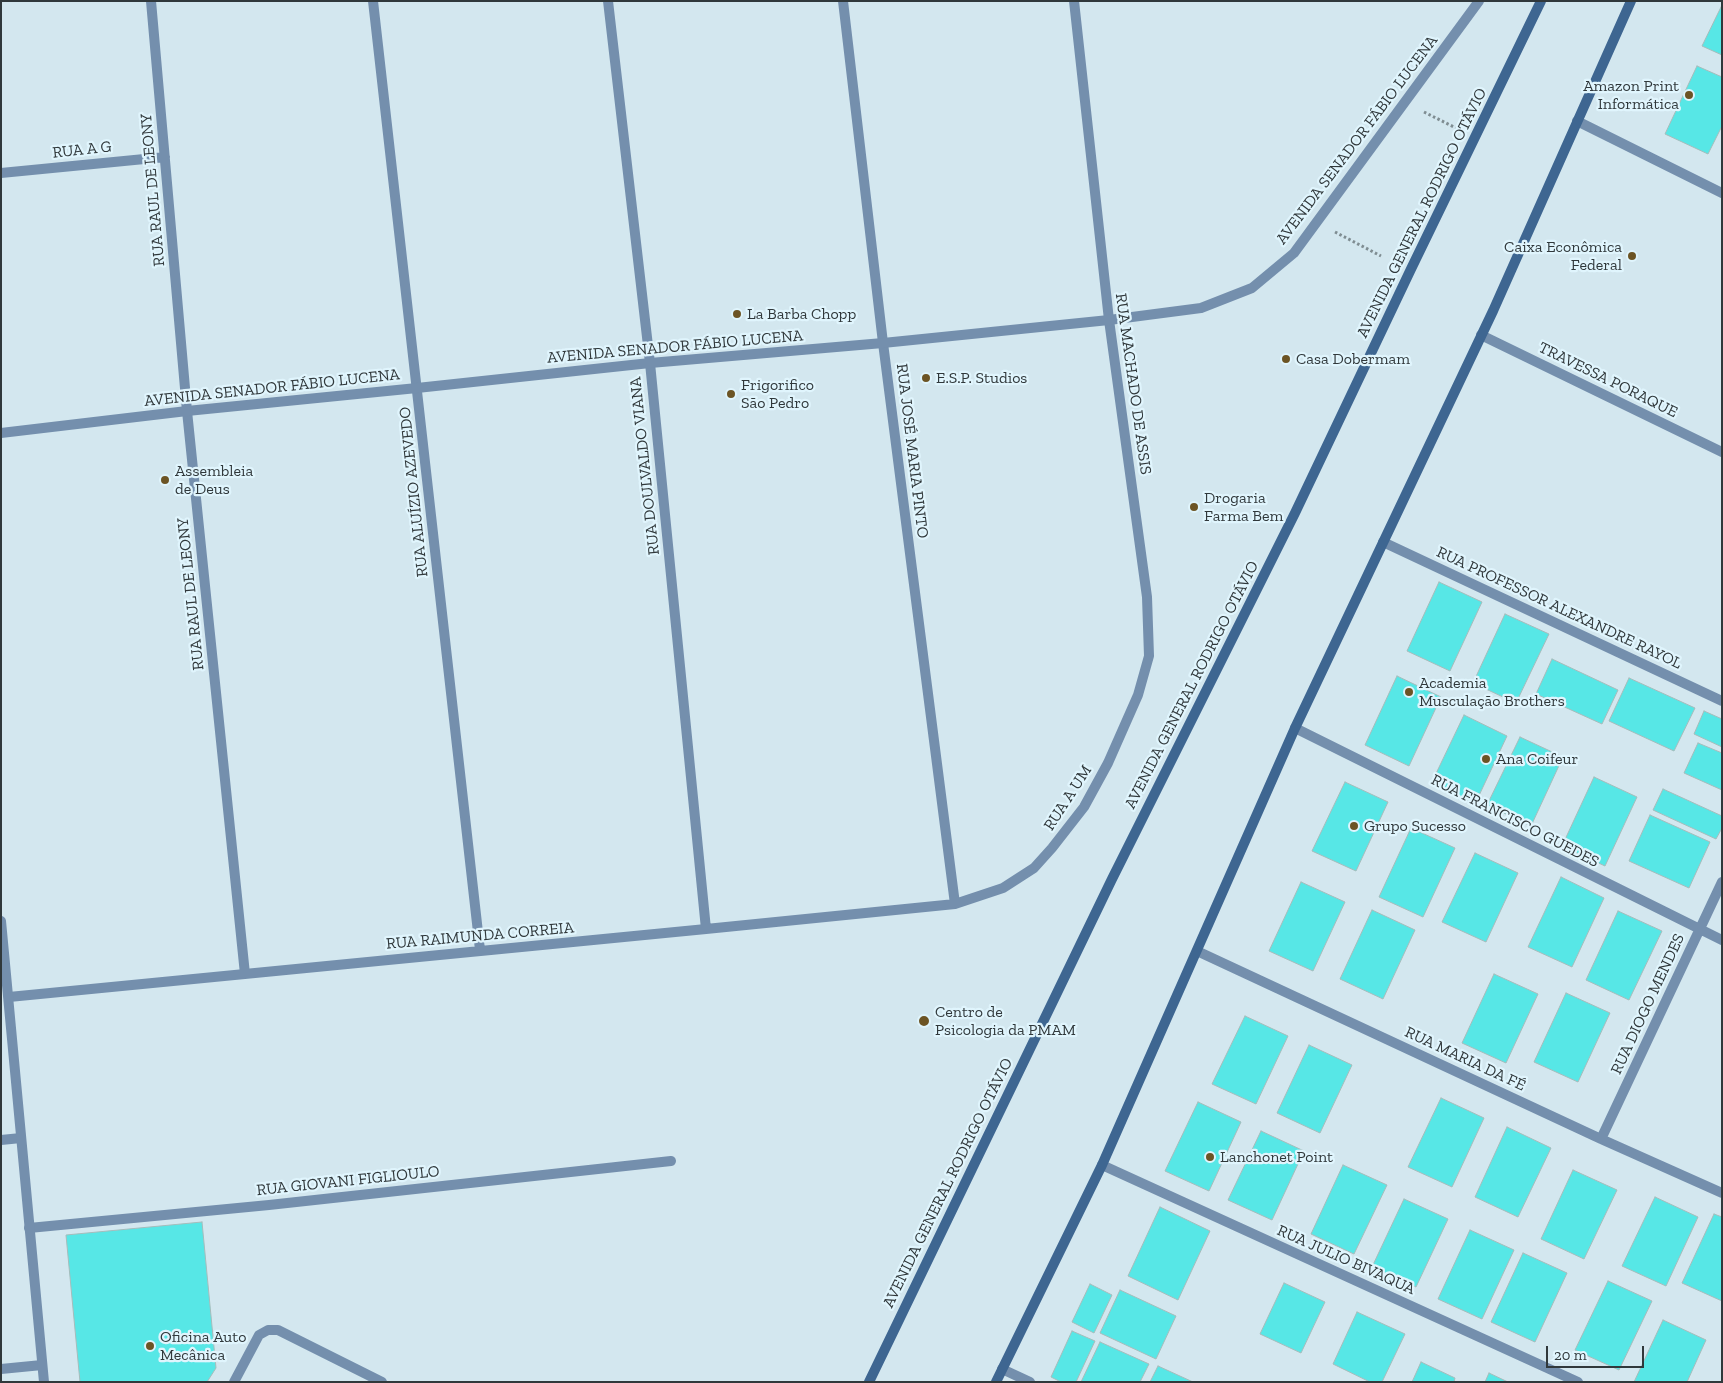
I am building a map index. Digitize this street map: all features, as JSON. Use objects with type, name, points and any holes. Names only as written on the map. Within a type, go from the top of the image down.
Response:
[{"type":"main road","name":"AVENIDA GENERAL RODRIGO OTÁVIO","points":[[869,1382],[1112,879],[1295,513],[1541,1]]},
{"type":"main road","points":[[996,1382],[1102,1165],[1295,728],[1481,335],[1631,1]]},
{"type":"street","name":"RUA RAUL DE LEONY","points":[[151,1],[187,411],[245,974]]},
{"type":"street","name":"RUA ALUÍZIO AZEVEDO","points":[[373,1],[480,950]]},
{"type":"street","name":"RUA DOULVALDO VIANA","points":[[608,1],[650,363],[706,930]]},
{"type":"street","name":"RUA JOSÉ MARIA PINTO","points":[[843,1],[883,344],[955,904]]},
{"type":"street","name":"RUA MACHADO DE ASSIS","points":[[1074,1],[1109,320],[1147,597],[1149,656],[1138,695],[1108,763]]},
{"type":"street","name":"AVENIDA SENADOR FÁBIO LUCENA","points":[[1,433],[187,411],[650,363],[883,344],[1109,320],[1201,308],[1252,288],[1294,253],[1479,1]]},
{"type":"street","points":[[1577,121],[1722,193]]},
{"type":"street","name":"RUA A G","points":[[1,173],[165,157]]},
{"type":"street","name":"TRAVESSA PORAQUE","points":[[1481,335],[1722,452]]},
{"type":"street","name":"RUA PROFESSOR ALEXANDRE RAYOL","points":[[1383,542],[1722,701]]},
{"type":"street","name":"RUA FRANCISCO GUEDES","points":[[1295,728],[1722,940]]},
{"type":"street","name":"RUA A UM","points":[[955,904],[1004,888],[1034,868],[1084,806],[1108,763]]},
{"type":"street","name":"RUA DIOGO MENDES","points":[[1601,1139],[1722,882]]},
{"type":"street","name":"RUA RAIMUNDA CORREIA","points":[[8,997],[480,950],[706,930],[955,904]]},
{"type":"street","points":[[1,921],[44,1382]]},
{"type":"street","name":"RUA MARIA DA FÉ","points":[[1197,951],[1601,1139],[1722,1193]]},
{"type":"street","points":[[1,1140],[21,1138]]},
{"type":"street","name":"RUA GIOVANI FIGLIOULO","points":[[29,1228],[279,1204],[671,1161]]},
{"type":"street","name":"RUA JULIO BIVAQUA","points":[[1102,1165],[1578,1382]]},
{"type":"street","points":[[234,1382],[259,1335],[268,1330],[278,1330],[382,1382]]},
{"type":"street","points":[[1,1369],[42,1364]]},
{"type":"street","points":[[1002,1369],[1030,1382]]},
{"type":"path","points":[[1405,104],[1476,137]]},
{"type":"path","points":[[1317,222],[1381,256]]},
{"type":"building","points":[[1722,5],[1722,55],[1702,46]]},
{"type":"building","points":[[1697,66],[1722,77],[1722,126],[1708,154],[1665,134]]},
{"type":"building","points":[[1439,582],[1482,602],[1450,671],[1407,651]]},
{"type":"building","points":[[1505,614],[1549,634],[1516,703],[1473,683]]},
{"type":"building","points":[[1552,659],[1618,690],[1602,724],[1536,694]]},
{"type":"building","points":[[1397,676],[1441,697],[1409,766],[1365,745]]},
{"type":"building","points":[[1629,678],[1695,708],[1674,751],[1609,721]]},
{"type":"building","points":[[1704,711],[1722,719],[1722,747],[1694,734]]},
{"type":"building","points":[[1464,715],[1507,736],[1475,804],[1431,784]]},
{"type":"building","points":[[1520,737],[1563,757],[1531,826],[1487,805]]},
{"type":"building","points":[[1698,743],[1722,753],[1722,790],[1684,773]]},
{"type":"building","points":[[1594,777],[1637,797],[1605,866],[1562,846]]},
{"type":"building","points":[[1345,782],[1388,802],[1356,871],[1312,851]]},
{"type":"building","points":[[1663,789],[1722,816],[1722,828],[1716,839],[1653,810]]},
{"type":"building","points":[[1650,815],[1710,842],[1689,888],[1629,861]]},
{"type":"building","points":[[1411,828],[1455,848],[1423,917],[1379,897]]},
{"type":"building","points":[[1475,853],[1518,873],[1486,942],[1442,922]]},
{"type":"building","points":[[1561,877],[1604,898],[1572,967],[1528,947]]},
{"type":"building","points":[[1301,882],[1345,902],[1313,971],[1269,951]]},
{"type":"building","points":[[1372,910],[1415,930],[1383,999],[1340,979]]},
{"type":"building","points":[[1618,911],[1662,931],[1629,1000],[1586,980]]},
{"type":"building","points":[[1494,974],[1538,994],[1506,1063],[1462,1043]]},
{"type":"building","points":[[1566,993],[1610,1013],[1578,1082],[1534,1062]]},
{"type":"building","points":[[1245,1016],[1288,1036],[1256,1104],[1212,1084]]},
{"type":"building","points":[[1309,1045],[1352,1065],[1320,1133],[1277,1113]]},
{"type":"building","points":[[1441,1098],[1484,1118],[1452,1187],[1408,1167]]},
{"type":"building","points":[[1198,1102],[1241,1122],[1209,1191],[1165,1171]]},
{"type":"building","points":[[1507,1127],[1551,1148],[1518,1217],[1475,1197]]},
{"type":"building","points":[[1261,1131],[1304,1151],[1272,1220],[1228,1200]]},
{"type":"building","points":[[1343,1165],[1387,1185],[1354,1254],[1311,1234]]},
{"type":"building","points":[[1573,1170],[1617,1190],[1584,1259],[1541,1239]]},
{"type":"building","points":[[1655,1197],[1698,1217],[1666,1286],[1622,1266]]},
{"type":"building","points":[[1404,1199],[1448,1219],[1416,1287],[1372,1267]]},
{"type":"building","points":[[1160,1207],[1210,1231],[1178,1300],[1128,1276]]},
{"type":"building","points":[[1714,1214],[1722,1217],[1722,1301],[1682,1283]]},
{"type":"building","points":[[202,1222],[216,1368],[207,1382],[80,1382],[66,1235]]},
{"type":"building","points":[[1470,1230],[1514,1250],[1482,1319],[1438,1299]]},
{"type":"building","points":[[1523,1253],[1567,1273],[1535,1342],[1491,1322]]},
{"type":"building","points":[[1608,1281],[1652,1301],[1619,1370],[1575,1350]]},
{"type":"building","points":[[1284,1283],[1325,1302],[1301,1353],[1260,1334]]},
{"type":"building","points":[[1090,1284],[1112,1295],[1094,1333],[1072,1322]]},
{"type":"building","points":[[1120,1290],[1176,1316],[1156,1359],[1100,1333]]},
{"type":"building","points":[[1357,1312],[1405,1334],[1382,1382],[1370,1382],[1333,1364]]},
{"type":"building","points":[[1663,1320],[1706,1340],[1687,1382],[1634,1382]]},
{"type":"building","points":[[1072,1331],[1095,1341],[1076,1382],[1061,1382],[1051,1377]]},
{"type":"building","points":[[1100,1342],[1149,1364],[1140,1382],[1081,1382]]},
{"type":"building","points":[[1421,1362],[1455,1378],[1454,1382],[1412,1382]]},
{"type":"building","points":[[1158,1366],[1193,1382],[1150,1382]]},
{"type":"building","points":[[1489,1373],[1508,1382],[1485,1382]]},
{"type":"place","name":"Amazon Print Informática","points":[[1689,95]]},
{"type":"place","name":"Caixa Econômica Federal","points":[[1632,256]]},
{"type":"place","name":"La Barba Chopp","points":[[737,314]]},
{"type":"place","name":"Casa Dobermam","points":[[1286,359]]},
{"type":"place","name":"E.S.P. Studios","points":[[926,378]]},
{"type":"place","name":"Frigorifico São Pedro","points":[[731,394]]},
{"type":"place","name":"Assembleia de Deus","points":[[165,480]]},
{"type":"place","name":"Drogaria Farma Bem","points":[[1194,507]]},
{"type":"place","name":"Academia Musculação Brothers","points":[[1409,692]]},
{"type":"place","name":"Ana Coifeur","points":[[1486,759]]},
{"type":"place","name":"Grupo Sucesso","points":[[1354,826]]},
{"type":"place","name":"Centro de Psicologia da PMAM","points":[[924,1021]]},
{"type":"place","name":"Lanchonet Point","points":[[1210,1157]]},
{"type":"place","name":"Oficina Auto Mecânica","points":[[150,1346]]}]
